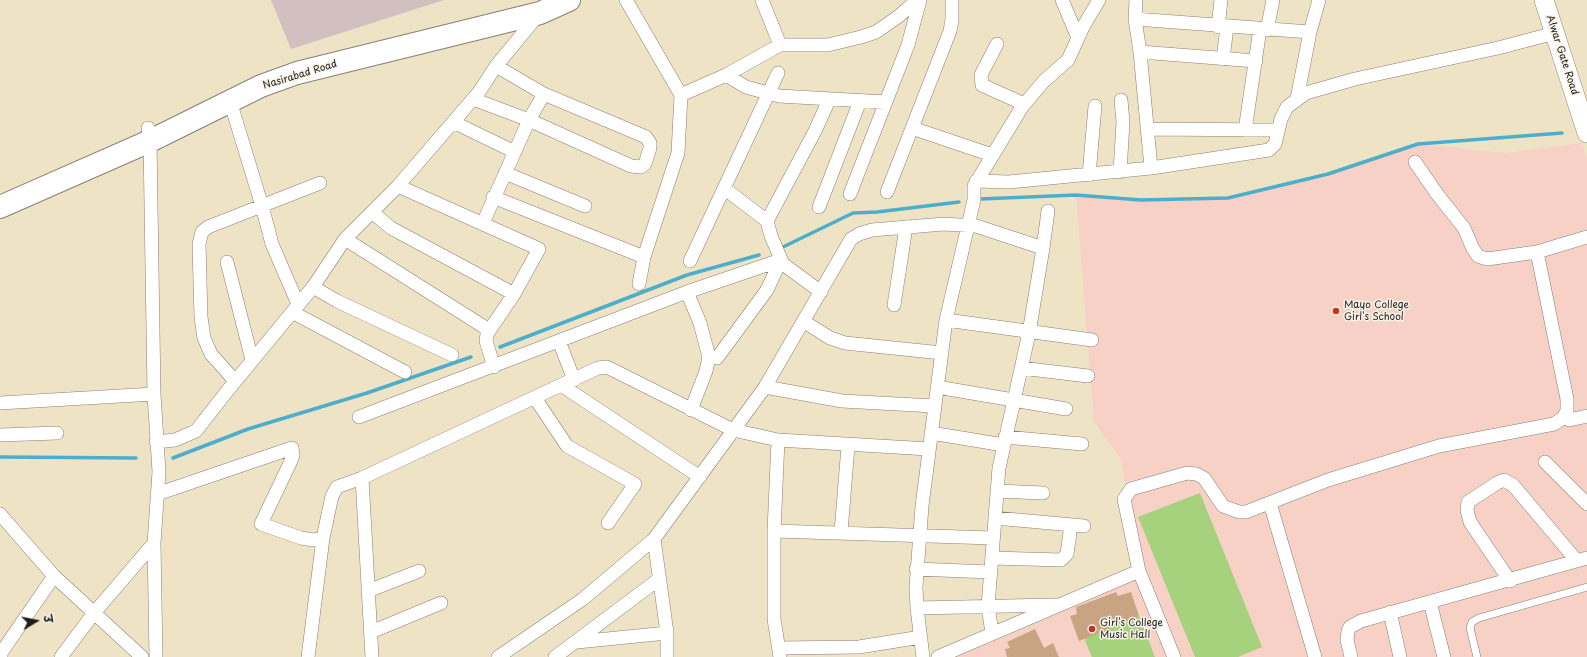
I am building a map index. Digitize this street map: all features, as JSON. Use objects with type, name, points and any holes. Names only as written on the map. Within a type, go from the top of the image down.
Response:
[{"type":"highway","name":"Nasirabad Road","points":[[0,207],[149,135],[222,93],[294,69],[542,5],[569,0]]},
{"type":"highway","name":"Nasirabad Road","points":[[0,194],[230,101],[294,69]]},
{"type":"street","points":[[626,0],[681,95],[678,154],[644,256],[639,284]]},
{"type":"street","points":[[762,0],[780,45]]},
{"type":"street","points":[[681,95],[726,75],[780,45],[828,45],[861,37],[887,25],[917,0]]},
{"type":"street","points":[[850,194],[908,45],[920,0]]},
{"type":"street","points":[[887,192],[950,32],[952,20],[952,0]]},
{"type":"street","points":[[1062,0],[1078,38]]},
{"type":"street","points":[[923,657],[917,608],[916,569],[930,433],[946,320],[974,200],[975,184],[1024,104],[1044,81],[1068,60],[1078,38],[1099,0]]},
{"type":"street","points":[[1136,0],[1135,19],[1140,52],[1151,168]]},
{"type":"street","points":[[1221,0],[1223,59]]},
{"type":"street","points":[[1245,130],[1256,62],[1264,29],[1274,0]]},
{"type":"street","points":[[1297,99],[1310,32],[1319,0]]},
{"type":"street","name":"Alwar Gate Road","points":[[1544,0],[1554,33],[1581,96],[1587,133]]},
{"type":"street","points":[[157,444],[175,440],[196,431],[252,360],[313,287],[345,240],[398,186],[473,99],[542,5]]},
{"type":"street","points":[[1135,19],[1223,27],[1310,32]]},
{"type":"street","points":[[975,184],[1120,172],[1269,150],[1275,144],[1277,130],[1288,107],[1306,93],[1355,79],[1498,48],[1554,33]]},
{"type":"street","points":[[996,44],[981,75],[982,85],[1024,104]]},
{"type":"street","points":[[1140,52],[1256,62]]},
{"type":"street","points":[[473,99],[529,120],[631,166],[641,167],[645,164],[650,148],[650,143],[646,137],[544,94],[496,66]]},
{"type":"street","points":[[690,261],[778,74]]},
{"type":"street","points":[[726,75],[746,86],[768,94],[779,96],[860,102],[885,102]]},
{"type":"street","points":[[483,223],[493,197],[529,120],[544,94]]},
{"type":"street","points":[[767,221],[815,132],[829,100]]},
{"type":"street","points":[[1120,172],[1123,122],[1121,100]]},
{"type":"street","points":[[230,101],[272,244],[295,308],[405,372]]},
{"type":"street","points":[[819,207],[860,102]]},
{"type":"street","points":[[1089,175],[1095,106]]},
{"type":"street","points":[[453,122],[515,152]]},
{"type":"street","points":[[912,128],[992,155]]},
{"type":"street","points":[[1147,130],[1277,130]]},
{"type":"street","points":[[149,135],[154,394],[159,472],[154,543],[156,657]]},
{"type":"street","points":[[1415,162],[1437,194],[1464,228],[1473,249],[1478,256],[1487,259],[1537,252],[1587,238]]},
{"type":"street","points":[[505,173],[585,206]]},
{"type":"street","points":[[235,381],[212,354],[204,338],[201,318],[200,244],[202,232],[208,227],[320,183]]},
{"type":"street","points":[[398,186],[539,249],[514,294],[487,335]]},
{"type":"street","points":[[724,188],[767,221],[779,257],[789,270],[821,292]]},
{"type":"street","points":[[493,197],[644,256]]},
{"type":"street","points":[[992,633],[988,606],[999,468],[1029,332],[1048,211]]},
{"type":"street","points":[[372,212],[391,228],[514,294]]},
{"type":"street","points":[[498,657],[511,653],[583,600],[654,539],[764,387],[851,239],[859,234],[872,230],[944,224],[992,230],[1043,248]]},
{"type":"street","points":[[894,305],[906,227]]},
{"type":"street","points":[[345,240],[487,335],[493,363]]},
{"type":"street","points":[[1174,657],[1139,571],[1124,499],[1132,489],[1187,473],[1196,474],[1204,478],[1223,506],[1232,511],[1246,512],[1328,480],[1439,446],[1554,424],[1563,418],[1567,411],[1567,398],[1537,252]]},
{"type":"street","points":[[359,417],[493,363],[559,341],[779,257]]},
{"type":"street","points":[[717,358],[767,290],[779,257]]},
{"type":"street","points":[[227,262],[252,360]]},
{"type":"street","points":[[313,287],[337,301],[452,355]]},
{"type":"street","points":[[687,292],[706,342],[709,357],[706,371],[691,410]]},
{"type":"street","points":[[946,320],[1092,340]]},
{"type":"street","points":[[803,321],[830,338],[844,343],[942,353]]},
{"type":"street","points":[[559,341],[574,380]]},
{"type":"street","points":[[308,657],[323,538],[332,496],[337,487],[362,478],[598,368],[607,367],[733,430],[778,440],[848,446],[929,449]]},
{"type":"street","points":[[1021,368],[1088,376]]},
{"type":"street","points":[[561,386],[700,477]]},
{"type":"street","points":[[764,387],[842,400],[934,406]]},
{"type":"street","points":[[937,387],[1066,409]]},
{"type":"street","points":[[0,403],[154,394]]},
{"type":"street","points":[[535,398],[567,446],[635,484],[608,523]]},
{"type":"street","points":[[1569,420],[1587,416]]},
{"type":"street","points":[[0,435],[57,433]]},
{"type":"street","points":[[930,433],[1005,441],[1082,444]]},
{"type":"street","points":[[778,440],[774,531],[774,619],[780,653],[858,647],[921,637]]},
{"type":"street","points":[[841,532],[848,446]]},
{"type":"street","points":[[157,494],[292,448],[293,455],[290,463],[261,524],[301,538],[313,540],[323,538]]},
{"type":"street","points":[[1545,462],[1587,504]]},
{"type":"street","points":[[362,478],[372,657]]},
{"type":"street","points":[[1351,657],[1347,640],[1350,627],[1361,621],[1510,581],[1582,560],[1513,485],[1504,480],[1497,482],[1468,502],[1467,510],[1470,522],[1510,581]]},
{"type":"street","points":[[997,491],[1043,493]]},
{"type":"street","points":[[1270,503],[1315,657]]},
{"type":"street","points":[[0,514],[54,576],[142,657]]},
{"type":"street","points":[[995,518],[1084,526]]},
{"type":"street","points":[[992,558],[1061,560],[1067,554],[1070,525]]},
{"type":"street","points":[[774,531],[993,538]]},
{"type":"street","points":[[654,539],[667,633],[668,657]]},
{"type":"street","points":[[61,657],[94,613],[154,543]]},
{"type":"street","points":[[916,569],[990,572]]},
{"type":"street","points":[[368,591],[419,571]]},
{"type":"street","points":[[938,657],[1139,571]]},
{"type":"street","points":[[1,657],[1,653],[54,576]]},
{"type":"street","points":[[555,657],[659,579]]},
{"type":"street","points":[[371,632],[441,602]]},
{"type":"street","points":[[1430,602],[1444,657]]},
{"type":"street","points":[[917,608],[1060,605]]},
{"type":"street","points":[[1390,612],[1400,657]]},
{"type":"street","points":[[576,642],[667,633]]},
{"type":"lane","points":[[1477,657],[1470,628],[1472,622],[1479,618],[1587,587]]},
{"type":"shaded area","points":[[271,0],[444,0],[291,49]]},
{"type":"shaded area","name":"Mayo College Girl's School","points":[[1582,143],[1587,160],[1587,657],[944,657],[1141,571],[1121,459],[1094,422],[1076,195],[1141,200],[1228,198],[1328,174],[1418,144],[1506,153]]},
{"type":"green space","points":[[1200,493],[1262,647],[1238,657],[1195,657],[1138,517]]},
{"type":"green space","points":[[1139,616],[1155,657],[1092,657],[1084,638]]},
{"type":"building","name":"Girl's College Music Hall","points":[[1116,592],[1118,596],[1131,592],[1139,616],[1079,641],[1070,616],[1077,614],[1076,607]]},
{"type":"building","points":[[1035,629],[1044,648],[1053,643],[1059,657],[1007,657],[1005,649],[1010,648],[1007,642]]},
{"type":"waterway","points":[[980,199],[1076,195],[1141,200],[1228,198],[1328,174],[1418,144],[1562,133]]},
{"type":"waterway","points":[[783,247],[853,213],[877,212],[959,202]]},
{"type":"waterway","points":[[500,347],[687,275],[759,255]]},
{"type":"waterway","points":[[173,458],[248,429],[367,393],[471,357]]},
{"type":"waterway","points":[[0,457],[136,458]]},
{"type":"place","name":"Mayo College Girl's School","points":[[1336,311]]},
{"type":"place","name":"Girl's College Music Hall","points":[[1092,629]]}]
